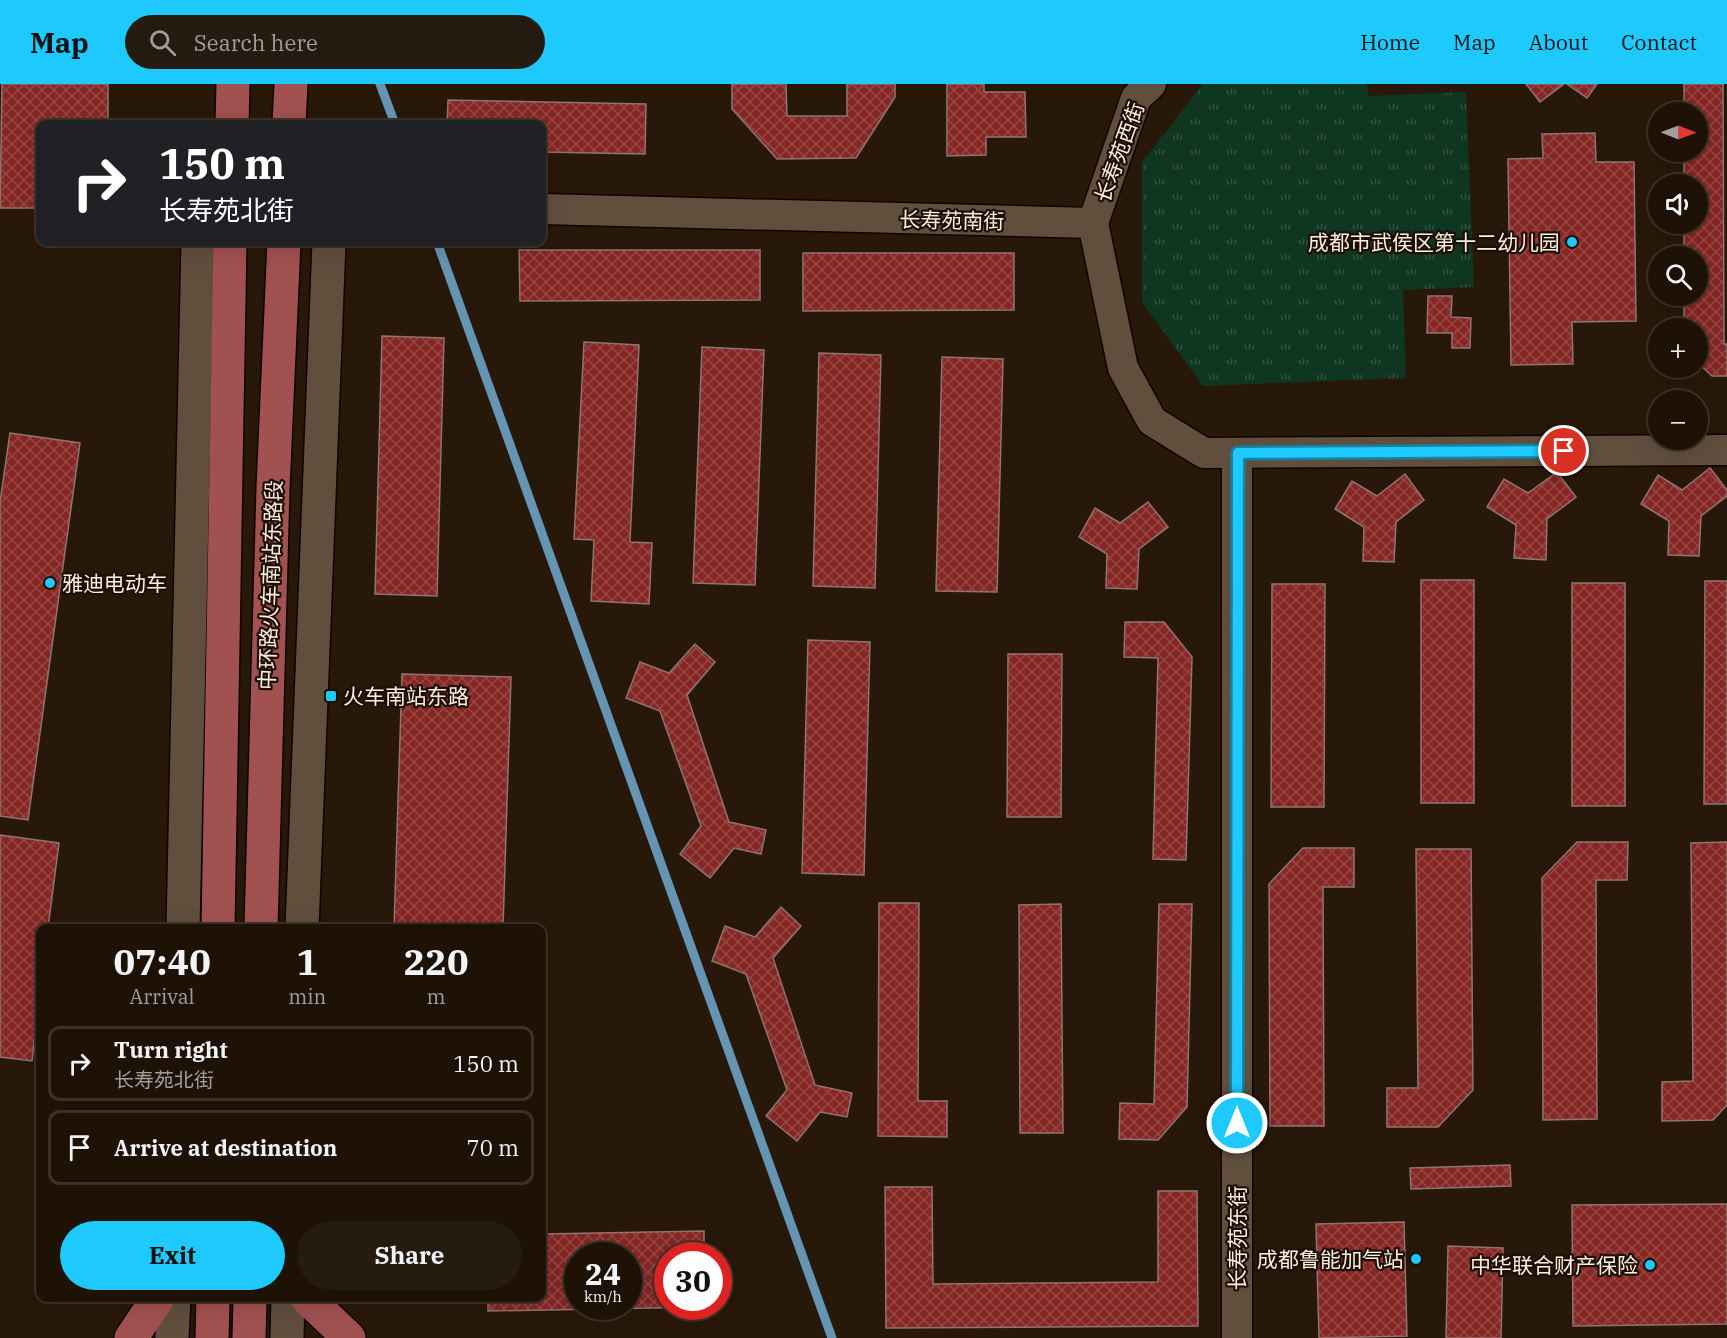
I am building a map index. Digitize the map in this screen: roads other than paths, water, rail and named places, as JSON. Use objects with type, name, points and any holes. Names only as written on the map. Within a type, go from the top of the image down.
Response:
[{"type":"main road","points":[[222,120],[232,84]]},
{"type":"main road","points":[[232,84],[232,120]]},
{"type":"main road","points":[[289,120],[291,86]]},
{"type":"main road","points":[[291,86],[302,120]]},
{"type":"main road","points":[[183,924],[198,246]]},
{"type":"main road","points":[[218,924],[230,246]]},
{"type":"main road","name":"中环路火车南站东路段","points":[[261,924],[273,488],[284,246]]},
{"type":"main road","points":[[302,924],[328,246]]},
{"type":"main road","points":[[131,1338],[155,1302]]},
{"type":"main road","points":[[172,1338],[174,1302]]},
{"type":"main road","points":[[212,1338],[213,1302]]},
{"type":"main road","points":[[249,1338],[250,1302]]},
{"type":"main road","points":[[287,1338],[288,1302]]},
{"type":"main road","points":[[311,1302],[349,1338]]},
{"type":"street","name":"长寿苑西街","points":[[1093,223],[1136,98],[1151,84]]},
{"type":"street","name":"长寿苑南街","points":[[546,209],[1093,223]]},
{"type":"street","points":[[1093,223],[1124,368],[1152,422],[1204,453],[1727,450]]},
{"type":"street","name":"长寿苑东街","points":[[1237,1338],[1238,453]]},
{"type":"waterway","points":[[380,84],[394,120]]},
{"type":"waterway","points":[[438,246],[832,1338]]},
{"type":"place","name":"成都市武侯区第十二幼儿园","points":[[1572,242]]},
{"type":"place","name":"雅迪电动车","points":[[50,583]]},
{"type":"place","name":"火车南站东路","points":[[331,696]]},
{"type":"place","name":"成都鲁能加气站","points":[[1416,1259]]},
{"type":"place","name":"中华联合财产保险","points":[[1650,1265]]}]
